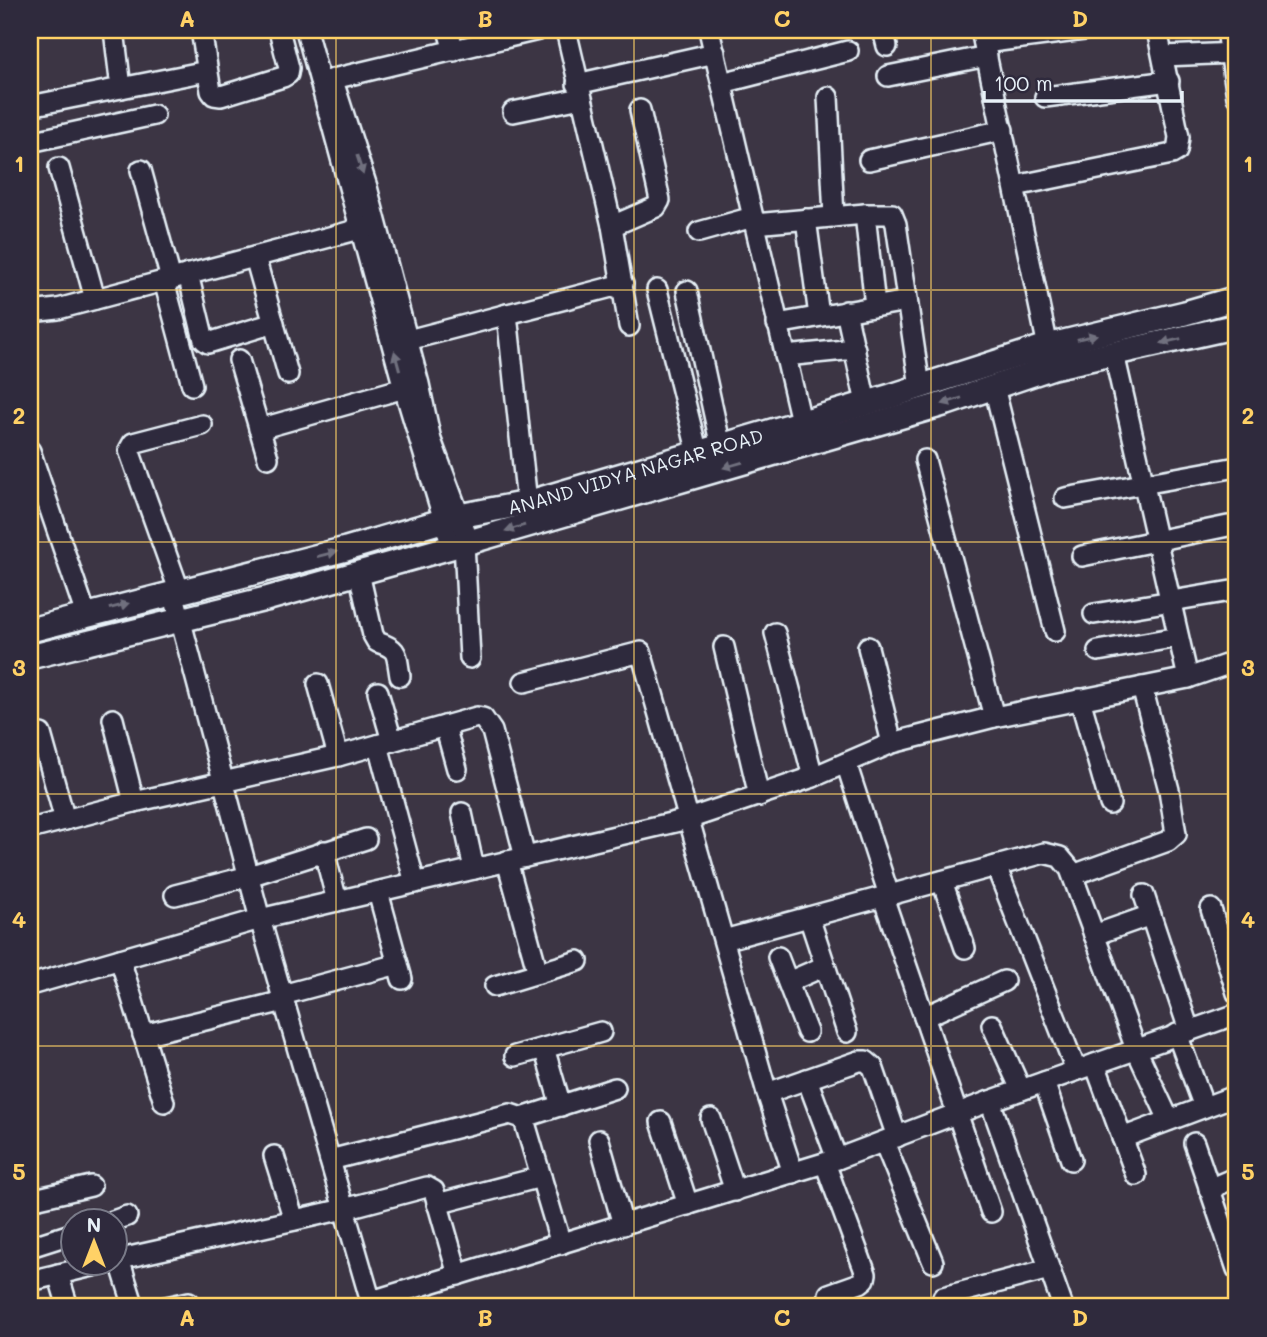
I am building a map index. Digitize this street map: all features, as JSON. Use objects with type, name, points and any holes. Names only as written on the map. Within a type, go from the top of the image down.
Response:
[{"type":"main road","name":"ANAND VIDYA NAGAR ROAD","points":[[30,657],[181,621],[461,544],[804,433],[866,402],[1050,357],[1237,298]]},
{"type":"main road","name":"ANAND VIDYA NAGAR ROAD","points":[[30,629],[346,549],[452,519],[527,503],[721,447],[804,433],[994,387],[1050,357],[1114,354],[1237,326]]},
{"type":"street","points":[[114,30],[121,88]]},
{"type":"street","points":[[201,30],[211,91],[221,96],[288,74],[289,68],[279,30]]},
{"type":"street","points":[[306,30],[408,340],[412,386]]},
{"type":"street","points":[[318,30],[412,386],[461,544],[470,658]]},
{"type":"street","points":[[448,30],[454,51]]},
{"type":"street","points":[[332,79],[538,30]]},
{"type":"street","points":[[566,30],[612,226],[629,326]]},
{"type":"street","points":[[709,30],[804,433]]},
{"type":"street","points":[[888,76],[984,43],[1084,30]]},
{"type":"street","points":[[1015,186],[1172,154],[1179,145],[1179,137],[1157,30]]},
{"type":"street","points":[[1227,30],[1234,53],[1237,97]]},
{"type":"street","points":[[984,43],[1050,357]]},
{"type":"street","points":[[722,83],[848,51]]},
{"type":"street","points":[[513,112],[715,53]]},
{"type":"street","points":[[1163,57],[1234,53]]},
{"type":"street","points":[[30,106],[207,71]]},
{"type":"street","points":[[1045,97],[1169,81]]},
{"type":"street","points":[[828,97],[834,217]]},
{"type":"street","points":[[612,226],[656,207],[660,200],[640,110]]},
{"type":"street","points":[[30,142],[154,115]]},
{"type":"street","points":[[869,160],[1003,130]]},
{"type":"street","points":[[59,168],[95,299]]},
{"type":"street","points":[[141,170],[174,278],[192,385]]},
{"type":"street","points":[[699,232],[753,221],[887,212],[892,214],[895,218],[920,387]]},
{"type":"street","points":[[865,214],[875,306]]},
{"type":"street","points":[[806,219],[819,316]]},
{"type":"street","points":[[30,312],[58,309],[369,226]]},
{"type":"street","points":[[255,257],[288,374]]},
{"type":"street","points":[[174,278],[204,340],[208,342],[274,323]]},
{"type":"street","points":[[408,340],[623,284]]},
{"type":"street","points":[[657,289],[698,454]]},
{"type":"street","points":[[687,291],[721,447]]},
{"type":"street","points":[[777,324],[907,301]]},
{"type":"street","points":[[846,311],[866,402]]},
{"type":"street","points":[[507,314],[527,503]]},
{"type":"street","points":[[785,356],[855,349]]},
{"type":"street","points":[[1114,354],[1188,678]]},
{"type":"street","points":[[239,360],[268,458]]},
{"type":"street","points":[[259,429],[412,386]]},
{"type":"street","points":[[994,387],[1055,631]]},
{"type":"street","points":[[202,425],[132,443],[130,450],[176,591],[181,621],[260,919],[344,1209],[368,1304],[831,1161],[990,1101],[1237,1014]]},
{"type":"street","points":[[30,451],[86,615]]},
{"type":"street","points":[[925,460],[993,716]]},
{"type":"street","points":[[1065,498],[1237,467]]},
{"type":"street","points":[[1082,556],[1228,526]]},
{"type":"street","points":[[359,573],[373,635],[377,642],[391,646],[396,652],[400,676]]},
{"type":"street","points":[[1094,614],[1237,590]]},
{"type":"street","points":[[775,633],[813,777]]},
{"type":"street","points":[[1098,651],[1178,637]]},
{"type":"street","points":[[723,647],[759,796]]},
{"type":"street","points":[[868,647],[892,743]]},
{"type":"street","points":[[524,682],[641,652],[767,1093],[793,1173]]},
{"type":"street","points":[[30,985],[260,919],[688,819],[813,777],[892,743],[993,716],[1188,678],[1237,661]]},
{"type":"street","points":[[318,684],[338,756]]},
{"type":"street","points":[[1073,875],[1168,841],[1176,834],[1169,790],[1142,687]]},
{"type":"street","points":[[378,692],[385,743],[415,883]]},
{"type":"street","points":[[1080,699],[1110,804]]},
{"type":"street","points":[[30,829],[134,802],[338,756],[477,717],[483,718],[492,730],[538,973]]},
{"type":"street","points":[[113,719],[134,802]]},
{"type":"street","points":[[445,726],[457,769]]},
{"type":"street","points":[[41,734],[65,820]]},
{"type":"street","points":[[846,763],[924,1017],[991,1212]]},
{"type":"street","points":[[462,813],[474,869]]},
{"type":"street","points":[[176,895],[249,876],[366,839]]},
{"type":"street","points":[[324,851],[337,901]]},
{"type":"street","points":[[723,940],[1044,853],[1060,857],[1073,875],[1136,1049],[1169,1120]]},
{"type":"street","points":[[996,866],[1076,1070]]},
{"type":"street","points":[[942,881],[965,948]]},
{"type":"street","points":[[143,1035],[283,998],[400,972],[378,891]]},
{"type":"street","points":[[1144,895],[1205,1107]]},
{"type":"street","points":[[1211,909],[1237,993]]},
{"type":"street","points":[[1094,935],[1151,915]]},
{"type":"street","points":[[809,917],[847,1032]]},
{"type":"street","points":[[778,957],[807,1032]]},
{"type":"street","points":[[120,959],[164,1102]]},
{"type":"street","points":[[495,986],[578,961]]},
{"type":"street","points":[[788,982],[825,966]]},
{"type":"street","points":[[924,1017],[1004,981]]},
{"type":"street","points":[[992,1025],[1021,1090]]},
{"type":"street","points":[[515,1056],[601,1032]]},
{"type":"street","points":[[544,1048],[561,1106]]},
{"type":"street","points":[[767,1093],[859,1061],[866,1061],[873,1067],[891,1139],[933,1262]]},
{"type":"street","points":[[1095,1064],[1136,1175]]},
{"type":"street","points":[[807,1079],[866,1274],[860,1283],[829,1294]]},
{"type":"street","points":[[1044,1082],[1071,1160]]},
{"type":"street","points":[[330,1160],[509,1114],[522,1118],[615,1088]]},
{"type":"street","points":[[1122,1138],[1237,1095]]},
{"type":"street","points":[[990,1101],[1063,1307]]},
{"type":"street","points":[[522,1118],[561,1244]]},
{"type":"street","points":[[710,1119],[735,1191]]},
{"type":"street","points":[[661,1122],[688,1205]]},
{"type":"street","points":[[599,1140],[623,1225]]},
{"type":"street","points":[[1194,1143],[1237,1269]]},
{"type":"street","points":[[274,1156],[294,1220]]},
{"type":"street","points":[[437,1204],[541,1177]]},
{"type":"street","points":[[1209,1188],[1237,1178]]},
{"type":"street","points":[[30,1200],[91,1186]]},
{"type":"street","points":[[130,1257],[344,1209],[422,1187],[431,1188],[458,1275]]},
{"type":"street","points":[[30,1247],[60,1237]]},
{"type":"street","points":[[943,1297],[1049,1269]]},
{"type":"street","points":[[30,1281],[58,1274],[68,1307]]},
{"type":"street","points":[[120,1278],[134,1307]]},
{"type":"street","points":[[166,1307],[189,1302]]}]
